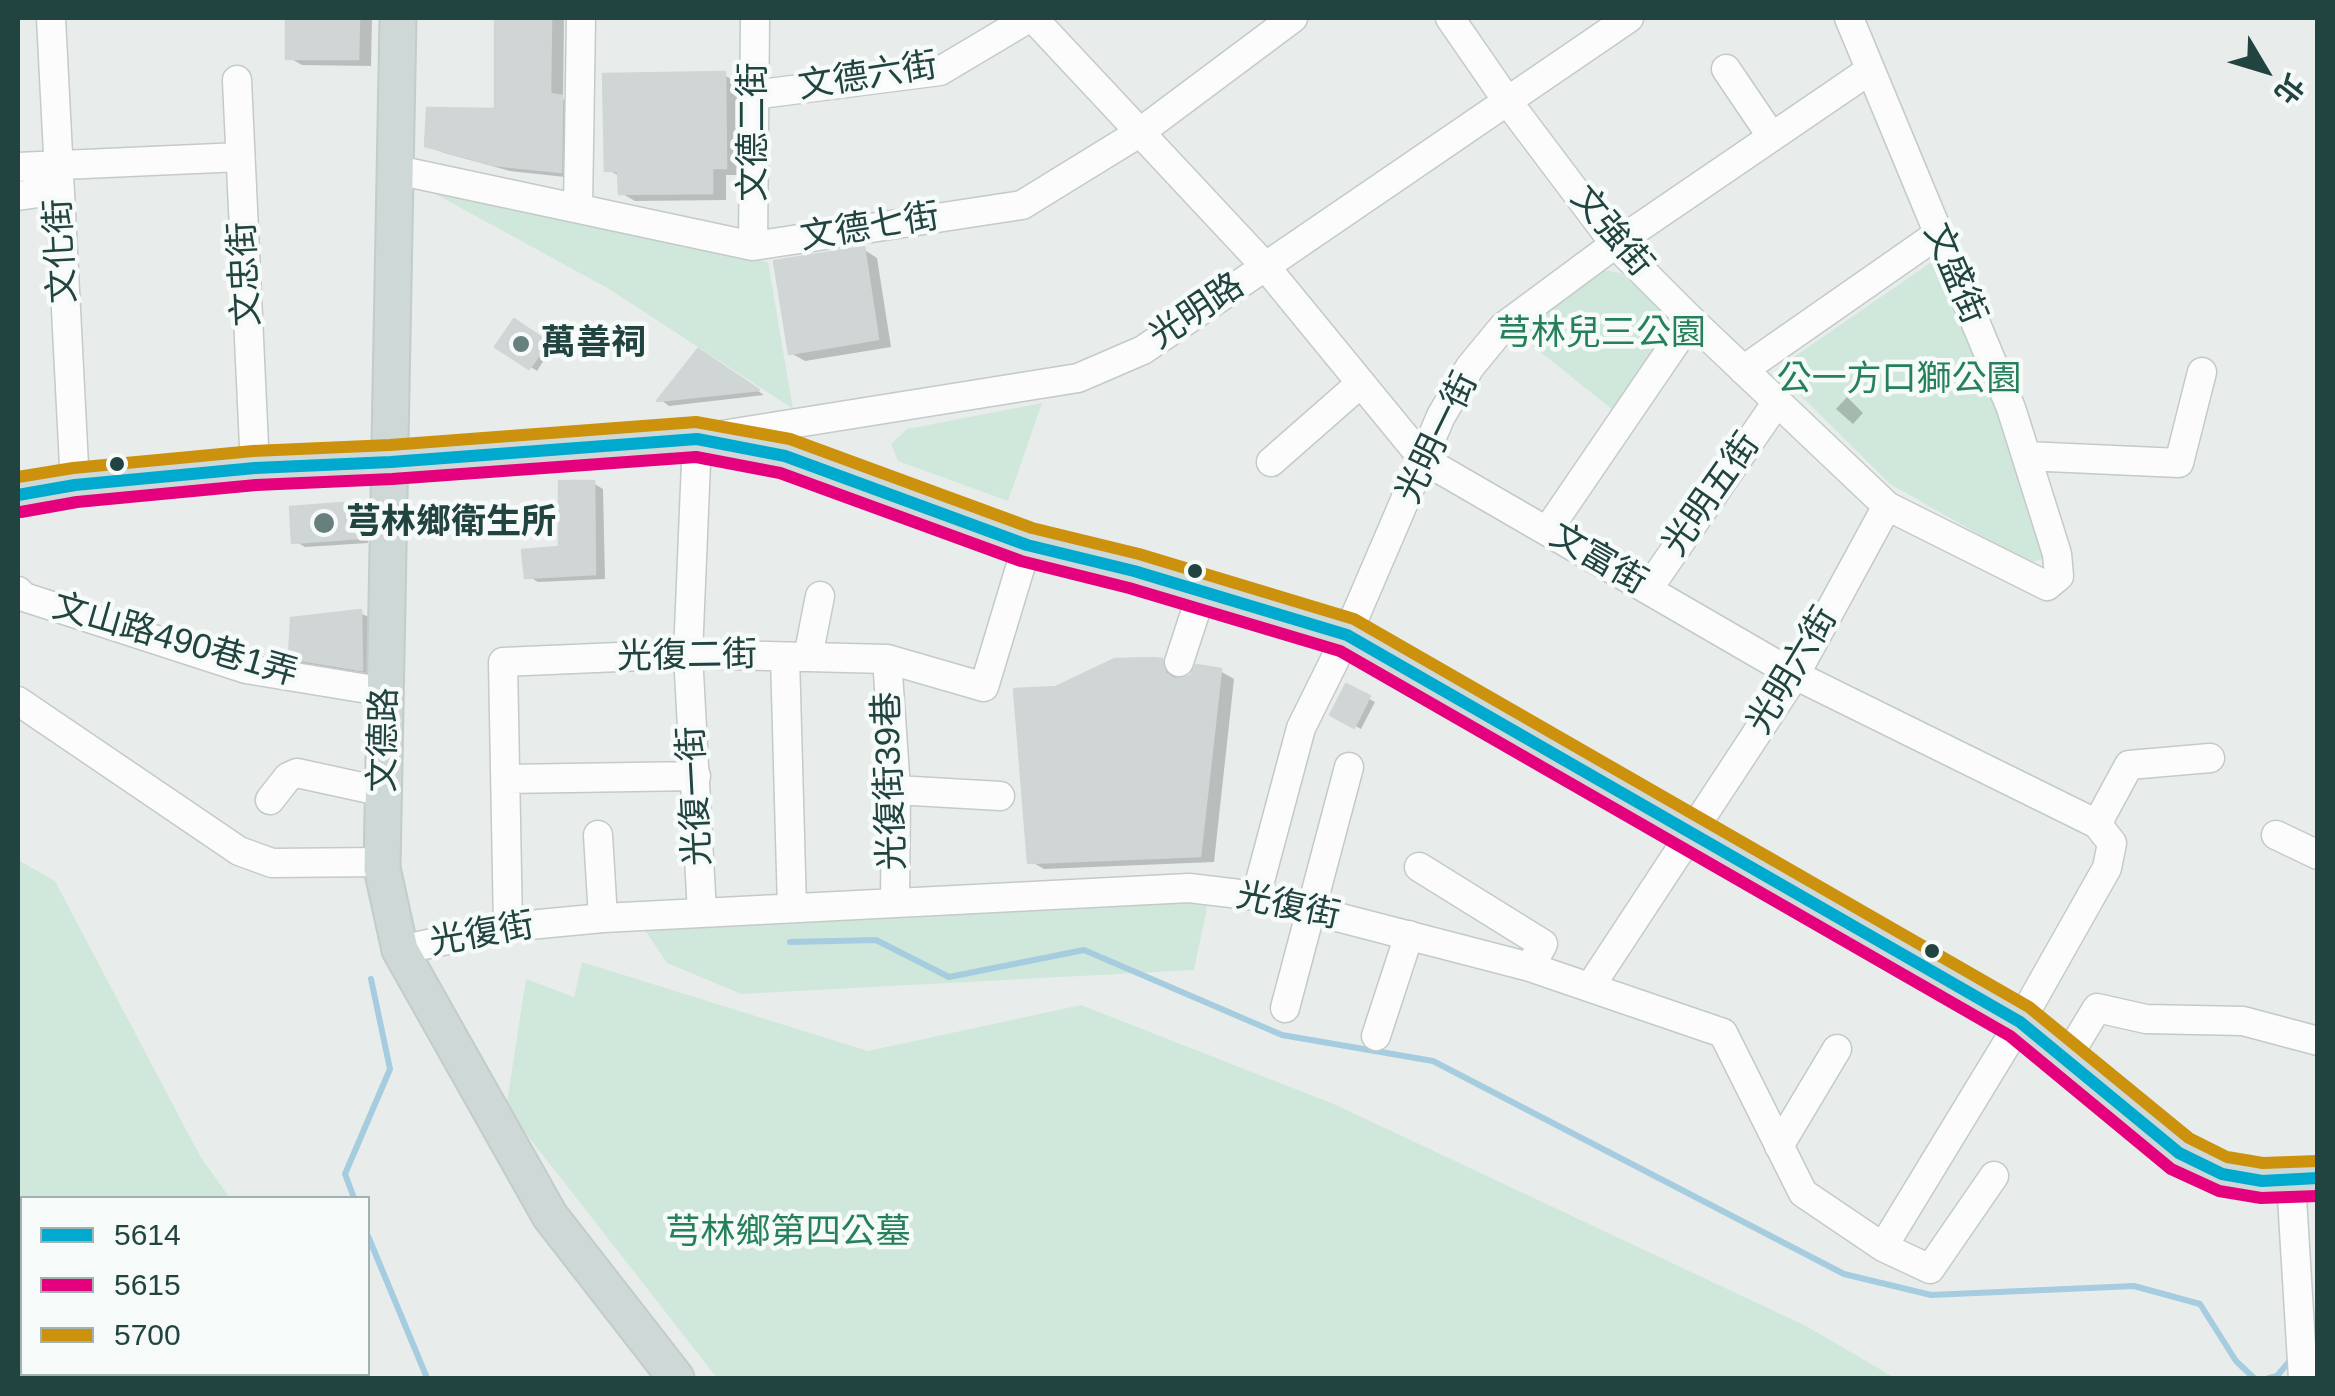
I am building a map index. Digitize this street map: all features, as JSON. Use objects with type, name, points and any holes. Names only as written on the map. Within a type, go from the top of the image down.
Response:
[{"type":"main road","name":"文德路","points":[[398,18],[382,862],[400,950],[550,1216],[676,1378]]},
{"type":"main road","points":[[18,494],[255,468],[696,439],[786,456],[1027,545],[1347,636],[2020,1022],[2179,1153],[2222,1174],[2262,1182],[2304,1179]]},
{"type":"street","name":"文化街","points":[[51,18],[75,485]]},
{"type":"street","points":[[578,207],[581,18]]},
{"type":"street","name":"文德二街","points":[[753,246],[754,18]]},
{"type":"street","name":"文德六街","points":[[754,95],[940,71],[1031,18]]},
{"type":"street","name":"文富街","points":[[1031,18],[1265,266],[1424,460],[1796,675],[2097,824]]},
{"type":"street","name":"文德七街","points":[[397,170],[753,246],[1022,204],[1139,132],[1293,18]]},
{"type":"street","name":"文強街","points":[[1450,18],[1615,244],[1742,370],[1887,506],[2047,586]]},
{"type":"street","name":"光明路","points":[[696,439],[1078,378],[1143,350],[1629,18]]},
{"type":"street","name":"文盛街","points":[[1849,18],[2011,408],[2056,554],[2059,576],[2047,586]]},
{"type":"street","points":[[1726,69],[1772,136]]},
{"type":"street","name":"光明一街","points":[[1256,896],[1301,728],[1347,636],[1441,416],[1470,367],[1503,327],[1615,244],[1870,70]]},
{"type":"street","name":"文忠街","points":[[237,80],[255,468]]},
{"type":"street","points":[[18,196],[58,177],[240,158]]},
{"type":"street","points":[[18,167],[58,177]]},
{"type":"street","points":[[1742,370],[1938,234]]},
{"type":"street","points":[[1547,531],[1691,320]]},
{"type":"street","points":[[2026,456],[2179,463],[2202,372]]},
{"type":"street","points":[[1271,462],[1360,383]]},
{"type":"street","name":"光明五街","points":[[1648,589],[1777,402]]},
{"type":"street","name":"光復一街","points":[[696,439],[688,654],[702,913]]},
{"type":"street","name":"光明六街","points":[[1590,988],[1796,675],[1887,506]]},
{"type":"street","name":"光復二街","points":[[508,928],[503,662],[688,654],[887,660],[984,687],[1027,545]]},
{"type":"street","points":[[1180,662],[1202,592]]},
{"type":"street","points":[[792,908],[796,657],[820,596]]},
{"type":"street","name":"文山路490巷1弄","points":[[20,602],[246,669],[386,692]]},
{"type":"street","name":"光復街39巷","points":[[887,660],[896,790],[894,903]]},
{"type":"street","points":[[18,701],[240,851],[272,863],[382,862]]},
{"type":"street","points":[[1883,1247],[2108,868],[2112,843],[2097,824],[2129,765],[2210,758]]},
{"type":"street","points":[[1285,1008],[1349,767]]},
{"type":"street","points":[[270,800],[288,777],[297,773],[384,792]]},
{"type":"street","points":[[506,779],[696,776]]},
{"type":"street","points":[[896,790],[1000,796]]},
{"type":"street","points":[[598,835],[602,918]]},
{"type":"street","points":[[2276,835],[2318,854]]},
{"type":"street","points":[[1419,867],[1543,944],[1530,967]]},
{"type":"street","name":"光復街","points":[[400,950],[508,928],[602,918],[1189,888],[1256,896],[1530,967],[1723,1033],[1802,1193],[1883,1247],[1930,1269],[1994,1176]]},
{"type":"street","points":[[1376,1036],[1410,936]]},
{"type":"street","points":[[2065,1061],[2097,1008],[2146,1020],[2243,1021],[2318,1041]]},
{"type":"street","points":[[1780,1146],[1837,1050]]},
{"type":"street","points":[[2303,1378],[2304,1179]]},
{"type":"green space","points":[[428,190],[768,262],[793,409],[609,289]]},
{"type":"green space","name":"公一方口獅公園","points":[[1933,261],[1997,401],[2045,547],[2042,559],[2029,563],[1890,484],[1775,370]]},
{"type":"green space","name":"芎林兒三公園","points":[[1602,270],[1621,273],[1667,316],[1666,335],[1613,410],[1514,331]]},
{"type":"green space","points":[[1042,403],[1008,501],[898,461],[891,444],[907,429]]},
{"type":"green space","points":[[18,860],[55,881],[200,1156],[229,1196],[20,1196],[20,1376],[357,1378],[18,1378]]},
{"type":"green space","points":[[1209,898],[1194,970],[741,994],[667,963],[638,920]]},
{"type":"green space","name":"芎林鄉第四公墓","points":[[582,962],[868,1051],[1081,1005],[1336,1105],[1806,1326],[1895,1378],[717,1378],[506,1108],[526,979],[574,997]]},
{"type":"building","points":[[286,18],[359,18],[358,59],[286,59]]},
{"type":"building","points":[[495,18],[551,18],[550,94],[562,96],[561,172],[494,165],[425,146],[427,108],[495,109]]},
{"type":"building","points":[[725,72],[726,168],[712,168],[712,193],[619,194],[618,171],[605,171],[603,74]]},
{"type":"building","points":[[864,247],[878,339],[789,354],[774,261]]},
{"type":"building","name":"萬善祠","points":[[514,319],[548,342],[529,369],[495,347]]},
{"type":"building","points":[[698,349],[759,390],[657,401]]},
{"type":"building","points":[[559,481],[594,481],[595,574],[525,578],[522,550],[559,547]]},
{"type":"building","name":"芎林鄉衛生所","points":[[356,502],[359,538],[292,543],[290,507]]},
{"type":"building","points":[[361,610],[362,670],[289,658],[291,618]]},
{"type":"building","points":[[1115,659],[1162,659],[1165,673],[1174,679],[1190,676],[1196,665],[1221,669],[1200,856],[1028,863],[1014,689],[1056,687]]},
{"type":"building","points":[[1346,684],[1370,696],[1354,728],[1330,715]]},
{"type":"waterway","points":[[790,942],[876,940],[949,977],[1084,950],[1282,1035],[1433,1061],[1844,1274],[1931,1295],[2134,1286],[2200,1304],[2236,1361],[2254,1378]]},
{"type":"waterway","points":[[353,1196],[345,1174],[390,1069],[371,979]]},
{"type":"waterway","points":[[370,1241],[427,1378]]},
{"type":"waterway","points":[[2269,1378],[2277,1376],[2293,1357]]},
{"type":"transit line","name":"5700","points":[[18,477],[253,451],[696,422],[790,439],[1032,528],[1139,554],[1354,619],[2029,1007],[2189,1138],[2227,1157],[2263,1163],[2317,1161]]},
{"type":"transit line","name":"5614","points":[[18,495],[75,485],[255,468],[697,439],[785,456],[1027,545],[1134,571],[1347,635],[2020,1022],[2179,1153],[2222,1174],[2262,1181],[2318,1178]]},
{"type":"transit line","name":"5615","points":[[21,512],[77,502],[256,485],[696,457],[780,473],[1021,561],[1129,588],[1340,651],[2010,1036],[2171,1169],[2219,1191],[2261,1198],[2318,1196]]},
{"type":"place","name":"萬善祠","points":[[521,344]]},
{"type":"place","name":"芎林鄉衛生所","points":[[324,523]]}]
